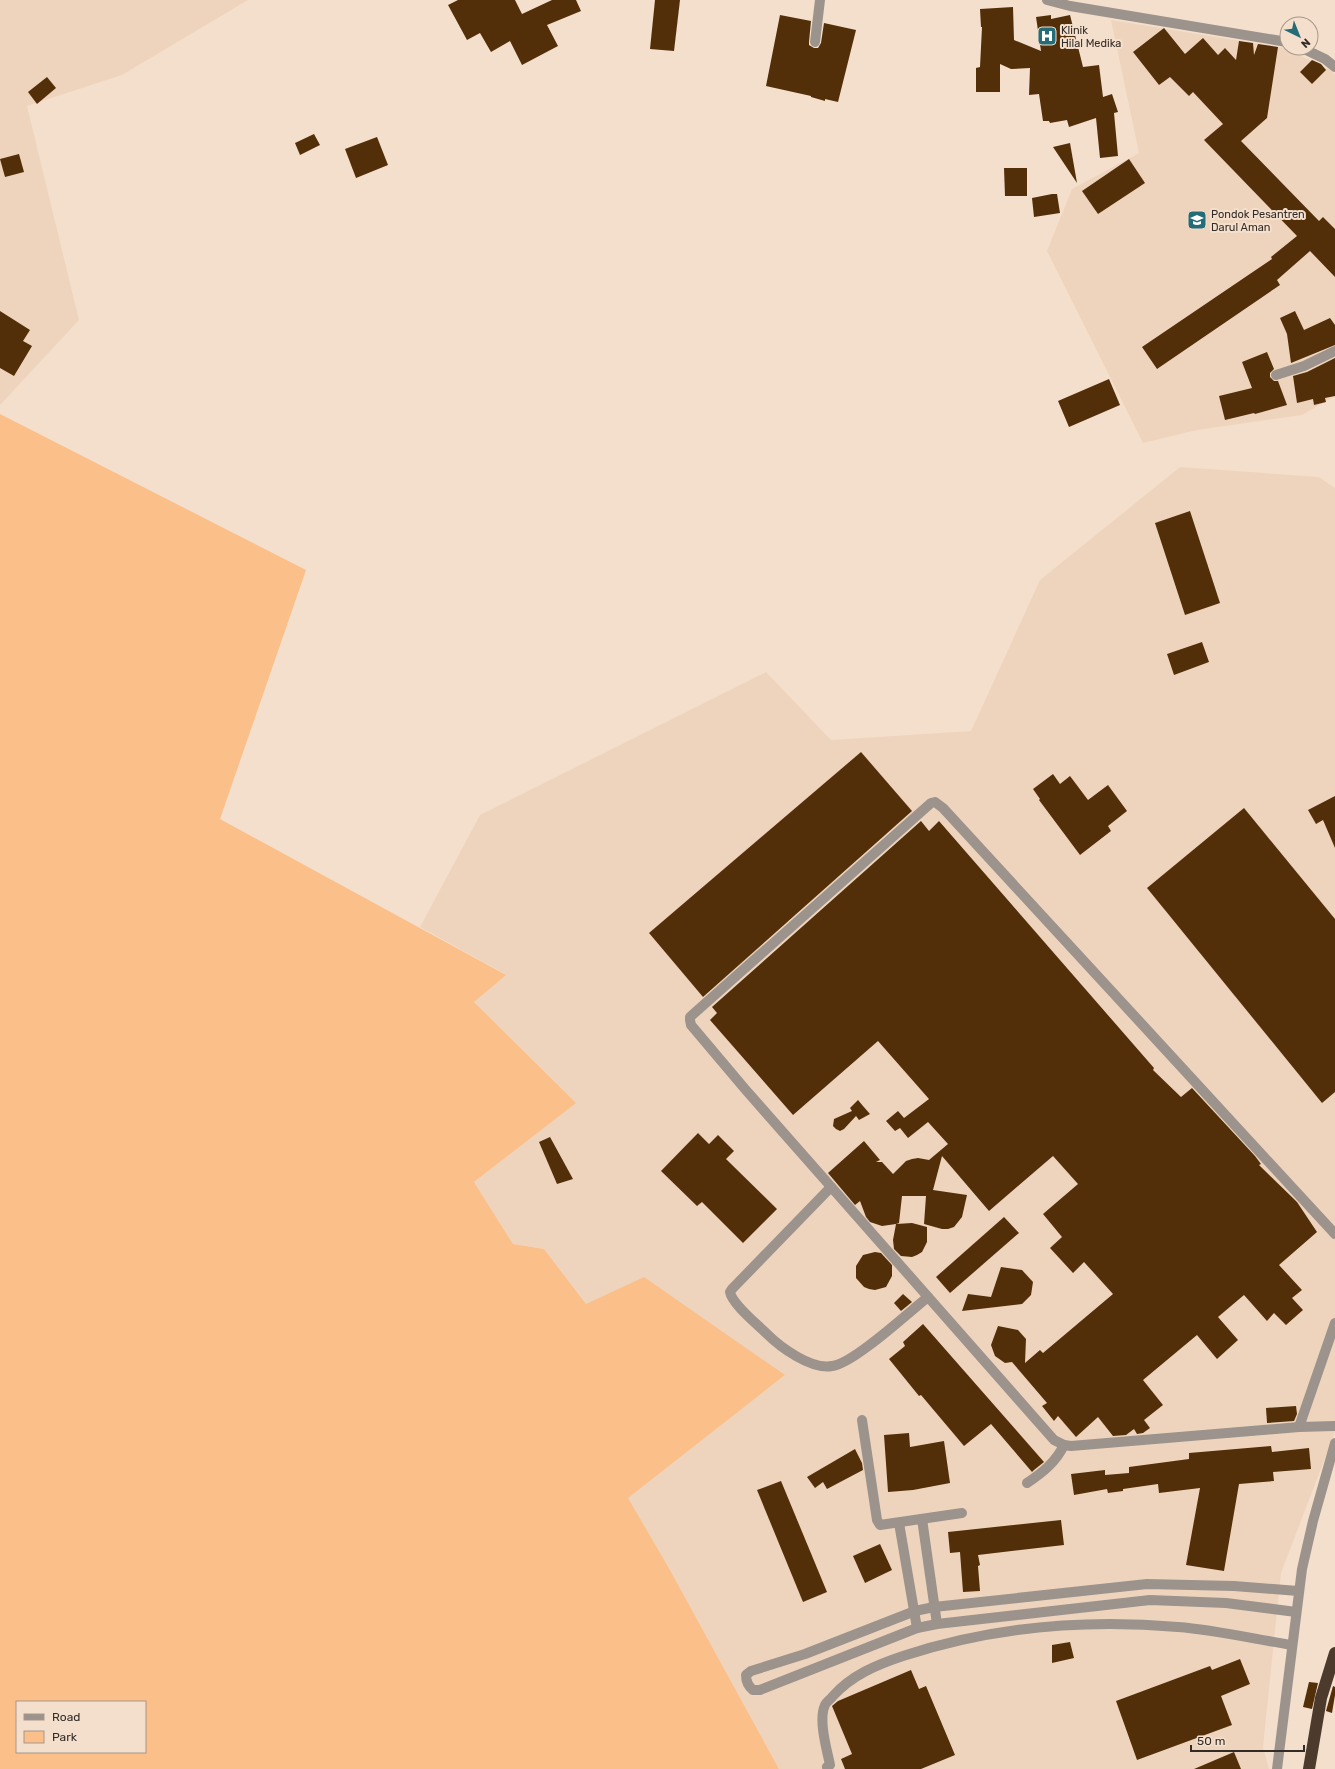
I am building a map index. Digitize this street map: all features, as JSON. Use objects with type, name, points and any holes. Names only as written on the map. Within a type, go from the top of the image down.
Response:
[{"type":"highway","points":[[1309,1769],[1321,1698],[1335,1653]]},
{"type":"street","points":[[815,42],[820,0]]},
{"type":"street","points":[[1047,0],[1279,41]]},
{"type":"street","points":[[1319,56],[1335,67]]},
{"type":"street","points":[[1276,375],[1304,366],[1335,351]]},
{"type":"street","points":[[1335,1234],[943,808],[933,802],[690,1016],[691,1025],[745,1089],[1054,1440],[1064,1445],[1071,1446],[1299,1427],[1335,1426]]},
{"type":"street","points":[[831,1187],[732,1289],[730,1292],[731,1297],[740,1308],[770,1337],[797,1356],[812,1364],[832,1367],[843,1363],[857,1354],[928,1297]]},
{"type":"street","points":[[1299,1427],[1335,1323]]},
{"type":"street","points":[[862,1420],[877,1520],[882,1525],[962,1513]]},
{"type":"street","points":[[1277,1769],[1298,1591],[1313,1520],[1335,1444]]},
{"type":"street","points":[[1027,1483],[1039,1475],[1052,1462],[1061,1452],[1064,1445]]},
{"type":"street","points":[[922,1519],[937,1624]]},
{"type":"street","points":[[899,1523],[917,1628]]},
{"type":"street","points":[[1296,1612],[1226,1603],[1150,1600],[937,1624],[917,1628],[760,1690],[753,1690],[749,1687],[746,1680],[746,1675],[751,1670],[805,1654],[915,1611],[934,1607],[1147,1584],[1234,1586],[1298,1591]]},
{"type":"street","points":[[828,1769],[830,1765],[822,1721],[825,1705],[846,1683],[861,1673],[883,1662],[942,1644],[1003,1631],[1092,1624],[1180,1627],[1292,1645]]},
{"type":"shaded area","points":[[0,0],[248,0],[122,75],[27,106],[79,320],[0,405]]},
{"type":"shaded area","name":"Pondok Pesantren Darul Aman","points":[[1111,20],[1279,47],[1279,56],[1301,56],[1330,70],[1335,75],[1335,396],[1302,415],[1197,430],[1143,443],[1047,251],[1072,189],[1139,153]]},
{"type":"shaded area","points":[[1180,467],[1319,477],[1335,488],[1335,1432],[1281,1573],[1263,1747],[1269,1769],[779,1769],[670,1570],[627,1498],[785,1375],[586,1304],[544,1249],[513,1244],[474,1182],[575,1103],[474,1002],[505,974],[420,927],[480,815],[766,672],[831,740],[971,731],[1040,580]]},
{"type":"green space","points":[[0,414],[306,570],[220,819],[506,975],[474,1002],[576,1103],[474,1182],[513,1244],[544,1249],[586,1304],[644,1277],[785,1375],[628,1498],[670,1570],[779,1769],[0,1769]]},
{"type":"building","points":[[458,0],[515,0],[522,14],[552,0],[576,0],[581,11],[547,25],[558,46],[522,65],[510,41],[491,52],[480,33],[467,40],[448,5]]},
{"type":"building","points":[[655,0],[680,0],[674,51],[650,49]]},
{"type":"building","points":[[1013,7],[1014,40],[1041,51],[1036,17],[1051,15],[1051,19],[1070,15],[1083,67],[1099,65],[1103,97],[1112,94],[1118,112],[1114,113],[1118,156],[1100,158],[1096,118],[1069,127],[1067,120],[1050,123],[1049,121],[1043,121],[1039,94],[1029,95],[1030,68],[1011,69],[1000,64],[1000,92],[976,92],[976,68],[980,67],[982,27],[980,9]]},
{"type":"building","points":[[780,15],[811,21],[809,45],[814,48],[818,48],[821,43],[824,23],[856,30],[838,102],[825,99],[825,101],[811,96],[766,86]]},
{"type":"building","points":[[1164,28],[1185,54],[1203,38],[1218,55],[1225,48],[1236,60],[1239,41],[1253,43],[1254,55],[1258,44],[1278,47],[1267,118],[1241,141],[1319,221],[1323,217],[1335,229],[1335,277],[1310,251],[1277,280],[1280,285],[1157,369],[1142,347],[1272,259],[1271,257],[1297,236],[1204,140],[1223,124],[1193,92],[1189,96],[1170,77],[1159,85],[1133,52]]},
{"type":"building","points":[[1312,60],[1321,64],[1326,70],[1312,84],[1300,72]]},
{"type":"building","points":[[47,77],[56,88],[37,104],[28,92]]},
{"type":"building","points":[[314,134],[320,145],[300,155],[295,143]]},
{"type":"building","points":[[377,137],[388,165],[356,178],[345,149]]},
{"type":"building","points":[[1070,143],[1077,183],[1053,147]]},
{"type":"building","points":[[19,154],[24,172],[5,177],[0,159]]},
{"type":"building","points":[[1129,159],[1145,183],[1098,214],[1082,191]]},
{"type":"building","points":[[1004,168],[1027,168],[1027,196],[1005,196]]},
{"type":"building","points":[[1057,194],[1060,213],[1034,217],[1032,198]]},
{"type":"building","points":[[0,311],[30,330],[23,341],[32,346],[14,376],[0,368]]},
{"type":"building","points":[[1295,311],[1304,330],[1330,318],[1335,325],[1335,345],[1291,363],[1287,334],[1280,318]]},
{"type":"building","points":[[1267,352],[1274,369],[1270,373],[1270,377],[1274,381],[1278,381],[1287,405],[1255,414],[1225,420],[1219,396],[1252,388],[1242,362]]},
{"type":"building","points":[[1335,358],[1335,396],[1325,398],[1326,402],[1314,405],[1313,399],[1297,403],[1293,376],[1307,372]]},
{"type":"building","points":[[1109,379],[1120,405],[1069,427],[1058,401]]},
{"type":"building","points":[[1190,511],[1220,603],[1185,615],[1155,523]]},
{"type":"building","points":[[1202,642],[1209,662],[1174,675],[1167,654]]},
{"type":"building","points":[[861,752],[912,811],[703,997],[649,933]]},
{"type":"building","points":[[1053,774],[1060,784],[1070,776],[1088,800],[1108,785],[1127,811],[1108,826],[1111,831],[1080,855],[1039,800],[1040,799],[1033,789]]},
{"type":"building","points":[[1335,796],[1335,848],[1323,820],[1316,824],[1308,810]]},
{"type":"building","points":[[1244,808],[1335,919],[1335,1092],[1322,1103],[1147,888]]},
{"type":"building","points":[[921,821],[929,831],[939,821],[1154,1068],[1153,1070],[1181,1097],[1192,1088],[1255,1156],[1261,1164],[1259,1165],[1297,1202],[1317,1232],[1279,1265],[1302,1290],[1292,1298],[1303,1310],[1286,1325],[1274,1313],[1267,1321],[1244,1295],[1218,1317],[1238,1340],[1217,1359],[1197,1335],[1143,1380],[1163,1405],[1144,1420],[1150,1428],[1143,1433],[1137,1434],[1134,1429],[1126,1435],[1113,1436],[1098,1417],[1076,1437],[1058,1416],[1054,1421],[1042,1406],[1047,1403],[1012,1362],[1005,1363],[995,1356],[991,1345],[998,1326],[1018,1330],[1026,1339],[1025,1363],[1040,1350],[1043,1353],[1113,1294],[1084,1262],[1073,1273],[1050,1248],[1062,1237],[1043,1214],[1078,1184],[1053,1156],[989,1211],[942,1156],[933,1190],[967,1195],[962,1217],[954,1227],[948,1229],[942,1229],[924,1224],[926,1196],[902,1196],[899,1223],[882,1226],[870,1222],[866,1217],[860,1201],[855,1205],[828,1173],[864,1141],[880,1160],[876,1162],[882,1162],[893,1174],[906,1161],[918,1158],[929,1160],[948,1144],[928,1122],[908,1138],[900,1128],[895,1131],[886,1121],[898,1111],[904,1118],[929,1099],[878,1041],[793,1115],[710,1020],[717,1013],[712,1007]]},
{"type":"building","points":[[858,1100],[870,1114],[859,1120],[856,1116],[844,1129],[840,1131],[836,1129],[833,1126],[834,1119],[852,1111],[850,1108]]},
{"type":"building","points":[[698,1133],[709,1144],[718,1135],[734,1151],[726,1159],[777,1209],[743,1243],[702,1202],[697,1206],[661,1171]]},
{"type":"building","points":[[550,1137],[573,1179],[557,1184],[539,1142]]},
{"type":"building","points":[[1004,1217],[1019,1233],[950,1293],[936,1277]]},
{"type":"building","points":[[912,1223],[927,1227],[927,1242],[922,1252],[912,1257],[901,1256],[894,1249],[893,1240],[896,1224]]},
{"type":"building","points":[[875,1252],[881,1253],[892,1265],[892,1276],[886,1287],[875,1290],[864,1287],[856,1278],[856,1266],[863,1255]]},
{"type":"building","points":[[1001,1267],[1022,1270],[1033,1282],[1031,1295],[1022,1304],[962,1311],[968,1294],[991,1297]]},
{"type":"building","points":[[903,1294],[912,1302],[901,1311],[894,1303]]},
{"type":"building","points":[[923,1324],[1044,1462],[1032,1472],[991,1424],[964,1446],[921,1395],[919,1396],[889,1359],[905,1346],[903,1342]]},
{"type":"building","points":[[1296,1406],[1297,1414],[1294,1421],[1267,1423],[1266,1408]]},
{"type":"building","points":[[909,1433],[910,1447],[944,1441],[950,1483],[913,1490],[888,1492],[884,1435]]},
{"type":"building","points":[[1271,1446],[1272,1452],[1309,1448],[1311,1469],[1273,1472],[1274,1481],[1239,1484],[1224,1571],[1186,1565],[1200,1488],[1159,1493],[1158,1484],[1123,1489],[1123,1491],[1108,1493],[1107,1489],[1074,1495],[1071,1474],[1105,1470],[1105,1475],[1129,1473],[1129,1467],[1189,1459],[1189,1453]]},
{"type":"building","points":[[855,1449],[862,1463],[863,1470],[827,1489],[823,1482],[815,1488],[807,1477]]},
{"type":"building","points":[[781,1481],[827,1592],[803,1602],[757,1490]]},
{"type":"building","points":[[1061,1520],[1064,1545],[978,1555],[980,1565],[978,1566],[980,1591],[963,1592],[960,1552],[950,1553],[948,1532]]},
{"type":"building","points":[[880,1544],[892,1570],[865,1583],[853,1556]]},
{"type":"building","points":[[1070,1642],[1074,1658],[1052,1663],[1052,1645]]},
{"type":"building","points":[[1240,1659],[1250,1684],[1221,1696],[1232,1725],[1137,1760],[1116,1701],[1210,1666],[1212,1670]]},
{"type":"building","points":[[911,1670],[919,1689],[926,1686],[955,1755],[921,1769],[845,1769],[841,1759],[852,1754],[832,1706],[838,1701]]},
{"type":"building","points":[[1309,1682],[1318,1683],[1312,1709],[1303,1707]]},
{"type":"building","points":[[1333,1686],[1335,1687],[1335,1695],[1332,1713],[1326,1711]]},
{"type":"building","points":[[1234,1752],[1241,1769],[1194,1769]]},
{"type":"place","name":"Klinik Hilal Medika","points":[[1047,36]]},
{"type":"place","name":"Pondok Pesantren Darul Aman","points":[[1197,220]]}]
